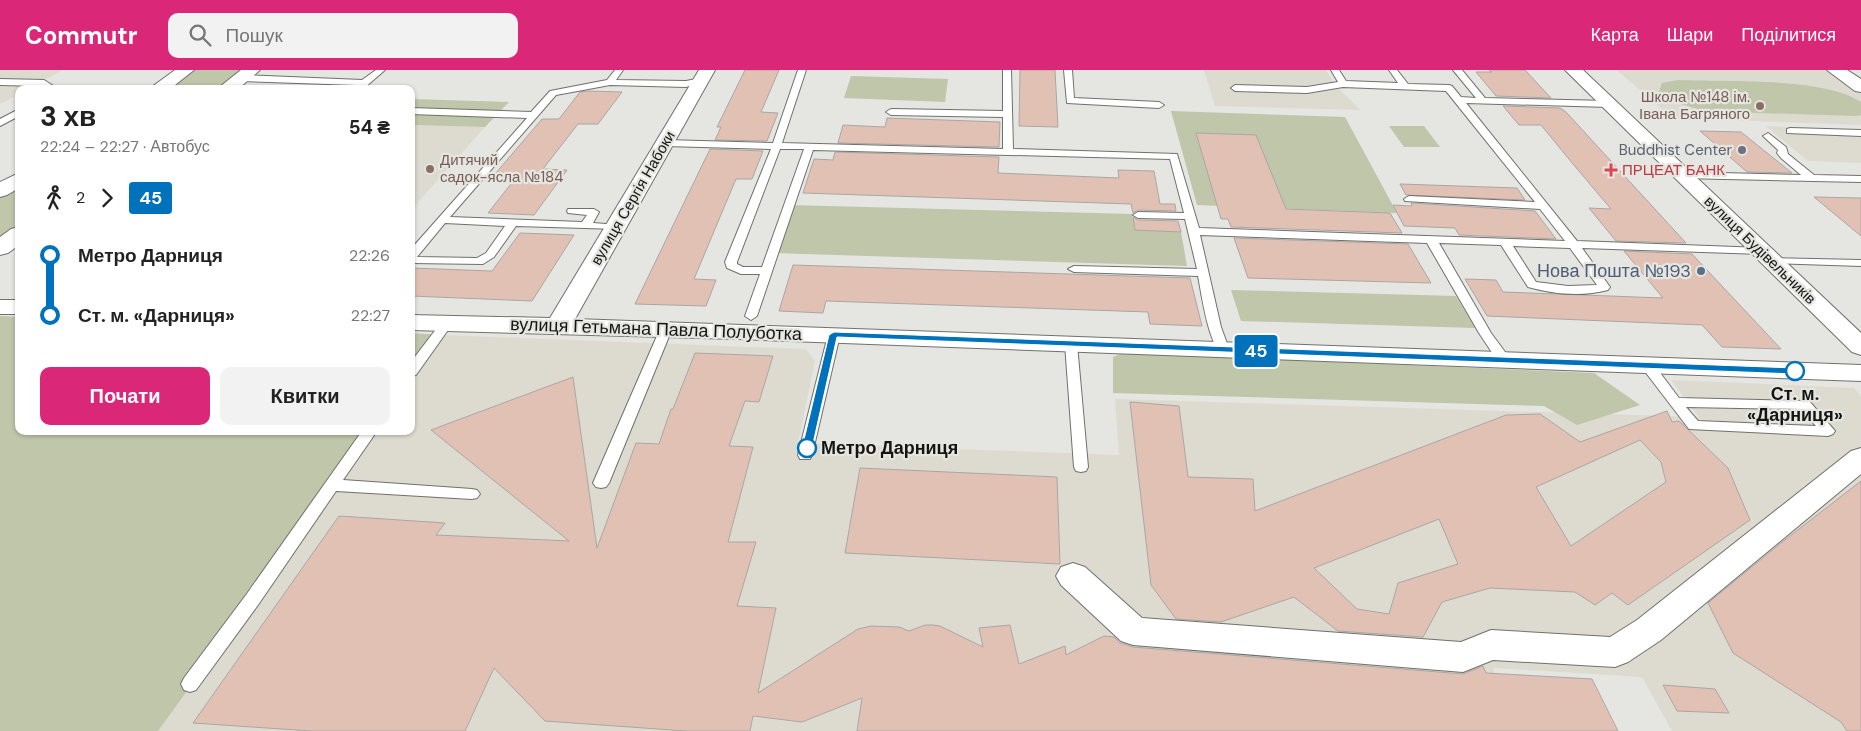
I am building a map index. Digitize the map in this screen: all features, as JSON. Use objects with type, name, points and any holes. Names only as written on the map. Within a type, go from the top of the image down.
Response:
[{"type":"street","points":[[164,85],[186,70]]},
{"type":"street","name":"вулиця Будівельників","points":[[1573,70],[1861,346]]},
{"type":"street","points":[[1835,70],[1861,87]]},
{"type":"street","points":[[232,85],[247,74]]},
{"type":"street","name":"вулиця Сергія Набоки","points":[[558,326],[704,75]]},
{"type":"street","points":[[0,191],[15,181]]},
{"type":"street","points":[[0,248],[15,237]]},
{"type":"street","points":[[0,307],[15,307]]},
{"type":"street","name":"вулиця Гетьмана Павла Полуботка","points":[[415,322],[834,335],[1861,374]]},
{"type":"street","points":[[1073,576],[1133,630],[1161,634],[1462,657],[1490,645],[1615,652],[1649,630],[1861,458]]},
{"type":"lane","points":[[324,81],[339,70]]},
{"type":"lane","points":[[362,85],[381,70]]},
{"type":"lane","points":[[610,82],[619,70]]},
{"type":"lane","points":[[766,271],[735,269],[731,266],[731,262],[776,147],[802,70]]},
{"type":"lane","points":[[1007,70],[1008,152]]},
{"type":"lane","points":[[1068,70],[1070,102],[1159,105]]},
{"type":"lane","points":[[1335,70],[1343,84]]},
{"type":"lane","points":[[1393,70],[1404,85]]},
{"type":"lane","points":[[1457,70],[1483,101]]},
{"type":"lane","points":[[247,74],[354,85]]},
{"type":"lane","points":[[415,252],[553,92],[610,82],[686,84],[704,75]]},
{"type":"lane","points":[[0,82],[44,83],[47,85]]},
{"type":"lane","points":[[1235,88],[1307,90],[1343,84],[1445,86],[1452,90],[1460,100],[1574,245],[1604,287],[1594,290],[1547,288],[1532,284],[1504,242]]},
{"type":"lane","points":[[1460,100],[1609,104]]},
{"type":"lane","points":[[415,111],[534,114]]},
{"type":"lane","points":[[890,112],[1008,114]]},
{"type":"lane","points":[[0,123],[15,114]]},
{"type":"lane","points":[[1790,130],[1861,133]]},
{"type":"lane","points":[[1768,136],[1783,148],[1782,153],[1784,156],[1812,178]]},
{"type":"lane","points":[[665,143],[1174,156],[1191,216],[1215,327],[1223,350]]},
{"type":"lane","points":[[751,316],[809,148]]},
{"type":"lane","points":[[1682,175],[1861,179]]},
{"type":"lane","points":[[1845,179],[1861,192]]},
{"type":"lane","points":[[1409,199],[1543,206]]},
{"type":"lane","points":[[572,211],[594,212],[585,226]]},
{"type":"lane","points":[[1138,215],[1191,216]]},
{"type":"lane","points":[[441,220],[615,227]]},
{"type":"lane","points":[[415,260],[478,262],[490,255],[513,224]]},
{"type":"lane","points":[[1194,231],[1574,245],[1861,263]]},
{"type":"lane","points":[[415,237],[427,238]]},
{"type":"lane","points":[[1430,239],[1480,324],[1504,360]]},
{"type":"lane","points":[[1074,269],[1203,273]]},
{"type":"lane","points":[[415,367],[447,323]]},
{"type":"lane","points":[[601,483],[666,329]]},
{"type":"lane","points":[[805,455],[834,335]]},
{"type":"lane","points":[[1071,344],[1080,467]]},
{"type":"lane","points":[[1647,365],[1694,426],[1828,431],[1805,405],[1676,402]]},
{"type":"lane","points":[[190,684],[367,435]]},
{"type":"lane","points":[[332,485],[472,494]]},
{"type":"shaded area","points":[[0,70],[63,70],[35,85],[15,85],[15,96],[0,104]]},
{"type":"shaded area","points":[[1204,70],[1326,70],[1335,85],[1360,110],[1215,106]]},
{"type":"shaded area","name":"Школа №148 ім. Івана Багряного","points":[[1617,70],[1825,70],[1861,94],[1861,125],[1672,118]]},
{"type":"shaded area","name":"Дитячий садок-ясла №184","points":[[415,125],[485,127],[415,206]]},
{"type":"shaded area","points":[[1766,126],[1861,130],[1861,163],[1808,161]]},
{"type":"shaded area","points":[[443,335],[806,349],[815,361],[798,443],[1119,455],[1115,399],[1699,417],[1671,380],[1854,388],[1861,396],[1861,731],[1672,731],[1642,677],[1493,668],[1515,731],[157,731],[371,435],[415,435],[415,374]]},
{"type":"green space","points":[[195,70],[242,70],[221,85],[172,85]]},
{"type":"green space","points":[[851,76],[948,79],[945,102],[844,98]]},
{"type":"green space","points":[[1678,80],[1773,82],[1824,88],[1845,94],[1861,102],[1861,115],[1701,110],[1675,102],[1659,91],[1662,83]]},
{"type":"green space","points":[[415,99],[509,102],[485,127],[415,125]]},
{"type":"green space","points":[[1171,111],[1345,117],[1397,213],[1197,205]]},
{"type":"green space","points":[[1389,126],[1424,126],[1440,147],[1404,147]]},
{"type":"green space","points":[[15,188],[15,230],[0,240],[0,197]]},
{"type":"green space","points":[[789,205],[1132,214],[1135,230],[1181,232],[1187,266],[773,253]]},
{"type":"green space","points":[[1231,290],[1456,296],[1475,328],[1241,321]]},
{"type":"green space","points":[[0,316],[15,317],[15,435],[372,435],[158,731],[0,731]]},
{"type":"green space","points":[[415,333],[443,335],[415,374]]},
{"type":"green space","points":[[1122,353],[1594,373],[1640,405],[1577,425],[1544,406],[1113,393],[1113,357]]},
{"type":"building","points":[[745,70],[779,70],[761,112],[778,113],[767,141],[715,140],[721,127],[717,127]]},
{"type":"building","points":[[1020,70],[1055,70],[1058,127],[1019,126]]},
{"type":"building","points":[[1489,70],[1525,70],[1551,98],[1496,96],[1476,72],[1492,72]]},
{"type":"building","points":[[580,92],[622,92],[598,124],[578,124],[543,169],[567,170],[534,215],[488,213],[518,175],[495,174],[542,119],[559,119]]},
{"type":"building","points":[[1503,106],[1560,108],[1566,112],[1686,243],[1616,241],[1589,208],[1611,209],[1541,125],[1519,125]]},
{"type":"building","points":[[887,118],[1000,122],[999,147],[838,143],[843,125],[885,127]]},
{"type":"building","points":[[1700,131],[1741,132],[1792,173],[1747,172]]},
{"type":"building","points":[[1196,133],[1256,135],[1286,209],[1390,213],[1402,233],[1231,227],[1228,219],[1221,219]]},
{"type":"building","points":[[710,149],[763,151],[752,179],[736,179],[694,279],[716,280],[706,306],[635,304]]},
{"type":"building","points":[[835,152],[999,157],[998,173],[1119,178],[1118,170],[1154,171],[1160,204],[1175,204],[1176,211],[1138,210],[1133,213],[1131,204],[803,193],[814,159],[833,160]]},
{"type":"building","points":[[1400,184],[1517,188],[1525,200],[1406,195]]},
{"type":"building","points":[[1814,197],[1861,198],[1861,236]]},
{"type":"building","points":[[1411,203],[1535,211],[1556,239],[1459,235],[1455,228],[1404,226],[1393,205],[1412,206]]},
{"type":"building","points":[[1133,217],[1138,220],[1178,221],[1181,232],[1135,230]]},
{"type":"building","points":[[520,233],[574,235],[532,301],[415,296],[415,268],[492,271]]},
{"type":"building","points":[[1234,238],[1408,244],[1431,283],[1248,278]]},
{"type":"building","points":[[1624,251],[1692,254],[1781,349],[1722,347],[1702,325],[1487,316],[1465,279],[1496,280],[1503,292],[1663,298]]},
{"type":"building","points":[[793,265],[1190,278],[1202,326],[1150,324],[1148,312],[826,301],[823,313],[779,311]]},
{"type":"building","points":[[695,353],[773,356],[759,402],[745,401],[729,446],[753,447],[728,542],[756,542],[737,606],[776,608],[758,693],[858,629],[871,626],[899,627],[909,631],[925,625],[940,626],[983,647],[979,628],[1010,625],[1019,664],[1065,646],[1066,655],[1104,636],[1114,637],[1120,643],[1133,647],[1463,674],[1483,666],[1486,673],[1592,679],[1618,731],[857,731],[862,698],[802,722],[753,716],[750,731],[686,731],[545,721],[494,668],[465,731],[311,731],[193,723],[339,516],[445,523],[436,535],[569,541],[431,430],[573,377],[597,548],[636,443],[659,444],[671,409],[673,409]]},
{"type":"building","points":[[1130,402],[1179,406],[1188,477],[1253,479],[1255,511],[1506,415],[1540,414],[1580,442],[1667,411],[1672,422],[1679,421],[1728,468],[1750,520],[1628,605],[1612,593],[1595,605],[1575,592],[1490,588],[1442,602],[1423,637],[1338,631],[1294,597],[1221,622],[1176,619],[1151,585]],"holes":[[[1640,440],[1661,462],[1666,482],[1571,546],[1536,487]],[[1439,519],[1458,564],[1398,583],[1389,614],[1357,609],[1314,568]]]},
{"type":"building","points":[[860,468],[1057,477],[1060,564],[845,553]]},
{"type":"building","points":[[1861,481],[1861,731],[1847,731],[1841,722],[1733,653],[1708,603]]},
{"type":"building","points":[[1663,685],[1715,689],[1729,713],[1677,711]]},
{"type":"bus line","name":"45","points":[[807,448],[834,335],[1795,371]]},
{"type":"place","name":"Школа №148 ім. Івана Багряного","points":[[1760,106]]},
{"type":"place","name":"Buddhist Center","points":[[1742,150]]},
{"type":"place","name":"Дитячий садок-ясла №184","points":[[430,169]]},
{"type":"place","name":"ПРЦЕАТ БАНК","points":[[1611,170]]},
{"type":"place","name":"Нова Пошта №193","points":[[1701,271]]},
{"type":"place","name":"Ст. м. «Дарниця»","points":[[1795,371]]},
{"type":"place","name":"Метро Дарниця","points":[[807,448]]}]
